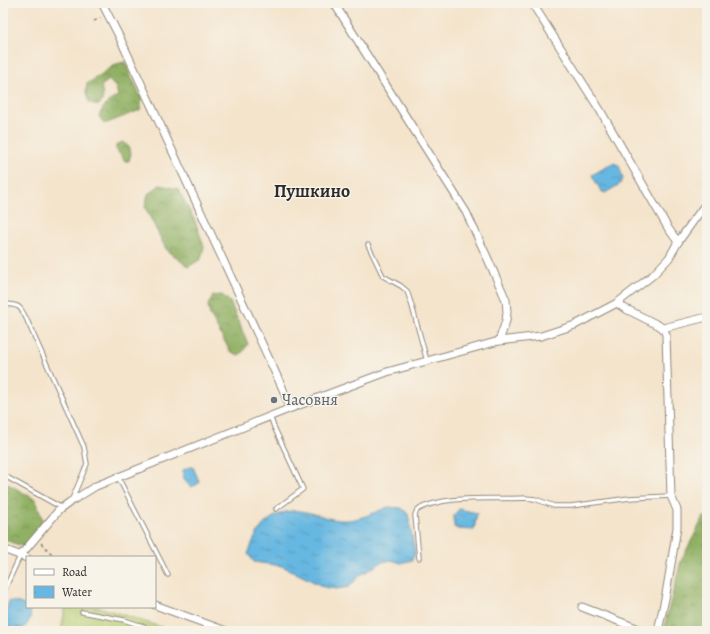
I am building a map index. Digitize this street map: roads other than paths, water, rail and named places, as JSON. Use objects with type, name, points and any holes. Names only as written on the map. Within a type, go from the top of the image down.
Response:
[{"type":"street","points":[[102,3],[119,36],[282,387],[290,408]]},
{"type":"street","points":[[334,3],[466,212],[506,300],[506,321],[499,341]]},
{"type":"street","points":[[532,3],[600,110],[668,228],[678,242]]},
{"type":"street","points":[[3,549],[24,557],[36,538],[62,508],[72,500],[96,486],[290,408],[387,372],[499,341],[541,336],[574,325],[617,302],[653,275],[669,258],[678,242],[707,202]]},
{"type":"street","points":[[617,302],[624,308],[663,328],[668,345],[671,496],[677,510],[677,528],[658,631]]},
{"type":"street","points":[[663,328],[707,317]]},
{"type":"street","points":[[156,605],[226,631]]},
{"type":"street","points":[[582,607],[644,631]]},
{"type":"lane","points":[[368,245],[383,276],[407,291],[428,361]]},
{"type":"lane","points":[[3,302],[21,307],[84,447],[87,464],[72,500]]},
{"type":"lane","points":[[270,416],[303,489],[276,509]]},
{"type":"lane","points":[[3,475],[62,508]]},
{"type":"lane","points":[[118,477],[168,575]]},
{"type":"lane","points":[[419,558],[415,515],[417,510],[424,506],[450,501],[525,498],[535,499],[554,506],[571,506],[630,498],[671,496]]},
{"type":"lane","points":[[3,593],[24,557]]},
{"type":"lane","points":[[82,612],[124,620],[158,631]]},
{"type":"water","points":[[613,163],[619,165],[623,179],[620,184],[605,193],[601,191],[592,175]]},
{"type":"water","points":[[193,467],[199,481],[198,484],[191,487],[184,480],[183,475],[183,470]]},
{"type":"water","points":[[388,507],[402,508],[408,514],[415,553],[412,560],[401,563],[391,560],[382,562],[359,576],[349,587],[336,589],[324,587],[282,566],[254,562],[248,554],[254,539],[261,528],[271,518],[285,512],[299,511],[337,520],[348,520],[365,516]]},
{"type":"water","points":[[459,509],[477,513],[474,530],[458,529],[454,527],[454,515]]},
{"type":"water","points":[[9,601],[26,606],[31,613],[28,623],[23,629],[6,626],[3,623]]},
{"type":"place","name":"Часовня","points":[[274,400]]},
{"type":"district","name":"Пушкино","points":[[312,191]]}]
